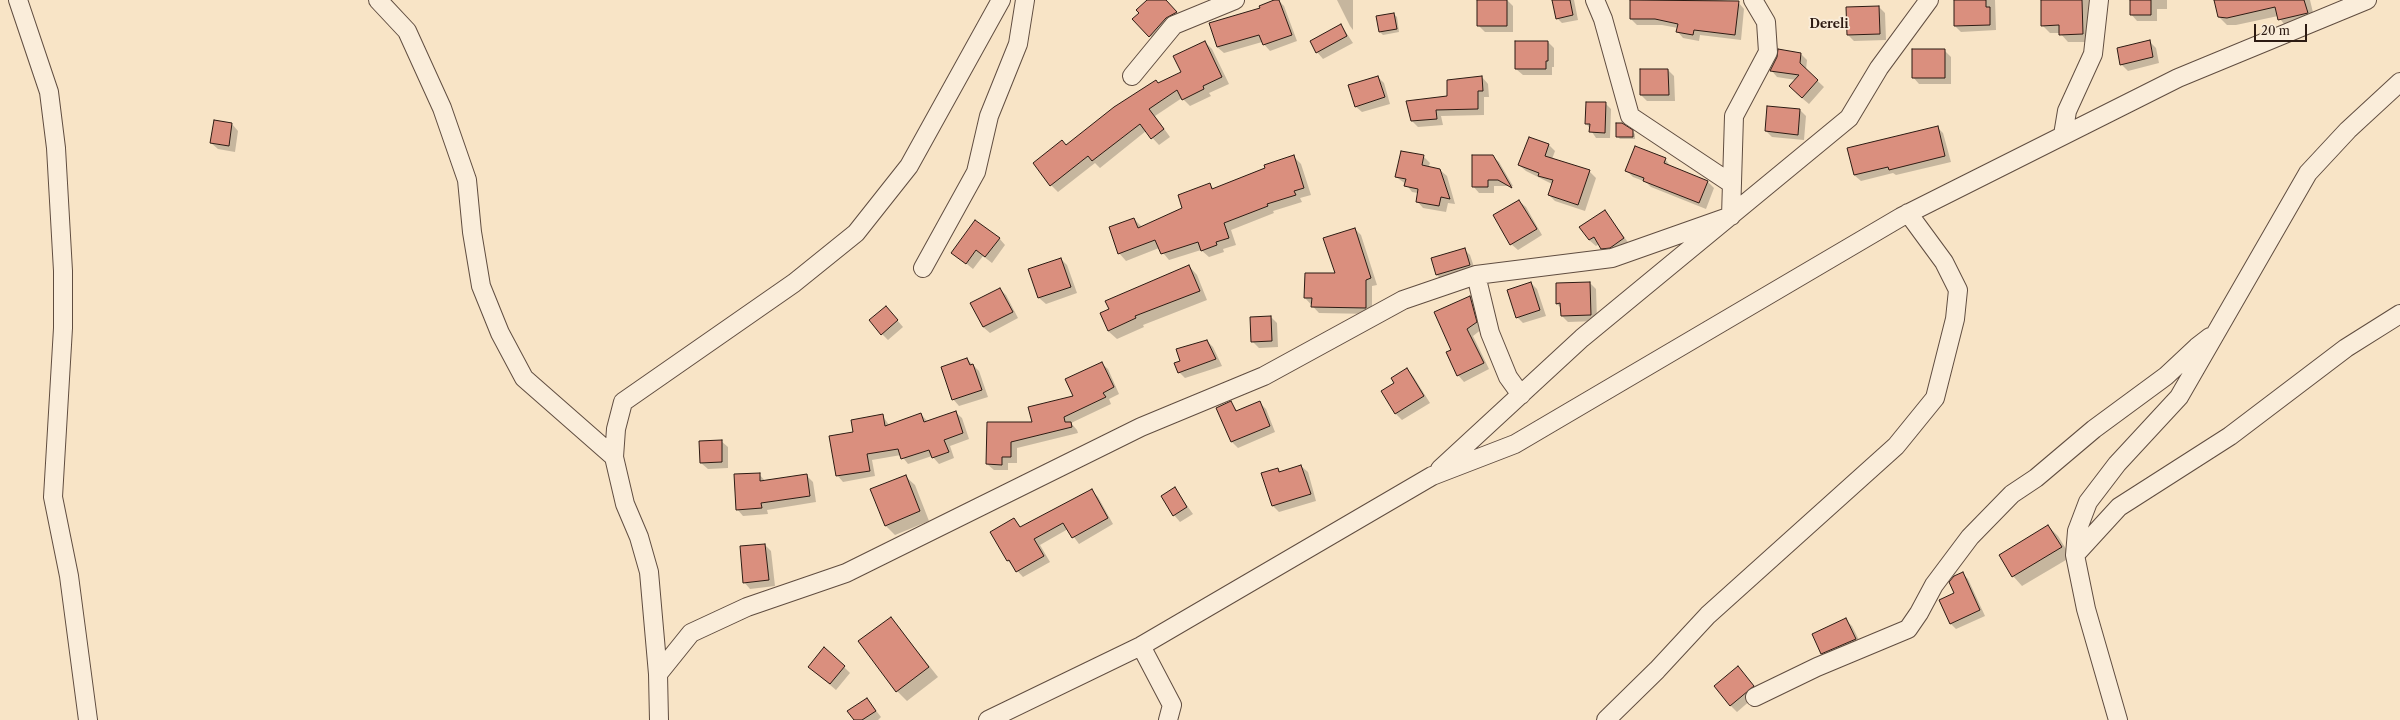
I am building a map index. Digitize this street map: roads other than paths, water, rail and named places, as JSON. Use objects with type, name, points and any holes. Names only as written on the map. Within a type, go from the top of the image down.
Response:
[{"type":"street","points":[[18,0],[49,92],[56,148],[63,271],[63,328],[53,497],[69,576],[88,720]]},
{"type":"street","points":[[378,0],[407,31],[442,108],[467,180],[472,232],[481,286],[500,333],[524,378],[614,457]]},
{"type":"street","points":[[659,720],[658,674],[649,572],[639,537],[625,504],[614,457],[616,429],[623,402],[794,283],[856,233],[909,166],[1001,0]]},
{"type":"street","points":[[923,268],[976,172],[989,116],[1018,44],[1025,0]]},
{"type":"street","points":[[1132,76],[1174,24],[1235,0]]},
{"type":"street","points":[[1595,0],[1603,19],[1630,116],[1732,184]]},
{"type":"street","points":[[1731,216],[1734,116],[1768,52],[1766,22],[1753,0]]},
{"type":"street","points":[[1432,476],[1582,338],[1849,118],[1878,68],[1929,0]]},
{"type":"street","points":[[2063,135],[2067,111],[2093,54],[2099,0]]},
{"type":"street","points":[[988,720],[1141,646],[1432,476],[1515,444],[1908,213],[2178,78],[2367,0]]},
{"type":"street","points":[[2118,720],[2086,609],[2075,555],[2077,531],[2088,502],[2117,464],[2179,397],[2308,173],[2348,130],[2400,82]]},
{"type":"street","points":[[1606,720],[1658,670],[1708,615],[1896,446],[1935,398],[1955,319],[1958,290],[1944,262],[1908,213]]},
{"type":"street","points":[[658,674],[691,633],[747,607],[846,573],[1141,427],[1264,376],[1403,300],[1476,275],[1612,258],[1731,216]]},
{"type":"street","points":[[1476,275],[1490,333],[1508,376],[1521,395]]},
{"type":"street","points":[[2075,555],[2119,507],[2230,436],[2346,348],[2400,314]]},
{"type":"street","points":[[1755,697],[1817,667],[1908,629],[1919,613],[1934,585],[1970,537],[2012,494],[2036,478],[2094,429],[2166,376],[2196,347],[2216,334]]},
{"type":"street","points":[[1141,646],[1172,705],[1168,720]]},
{"type":"district","name":"Dereli","points":[[1829,25]]}]
